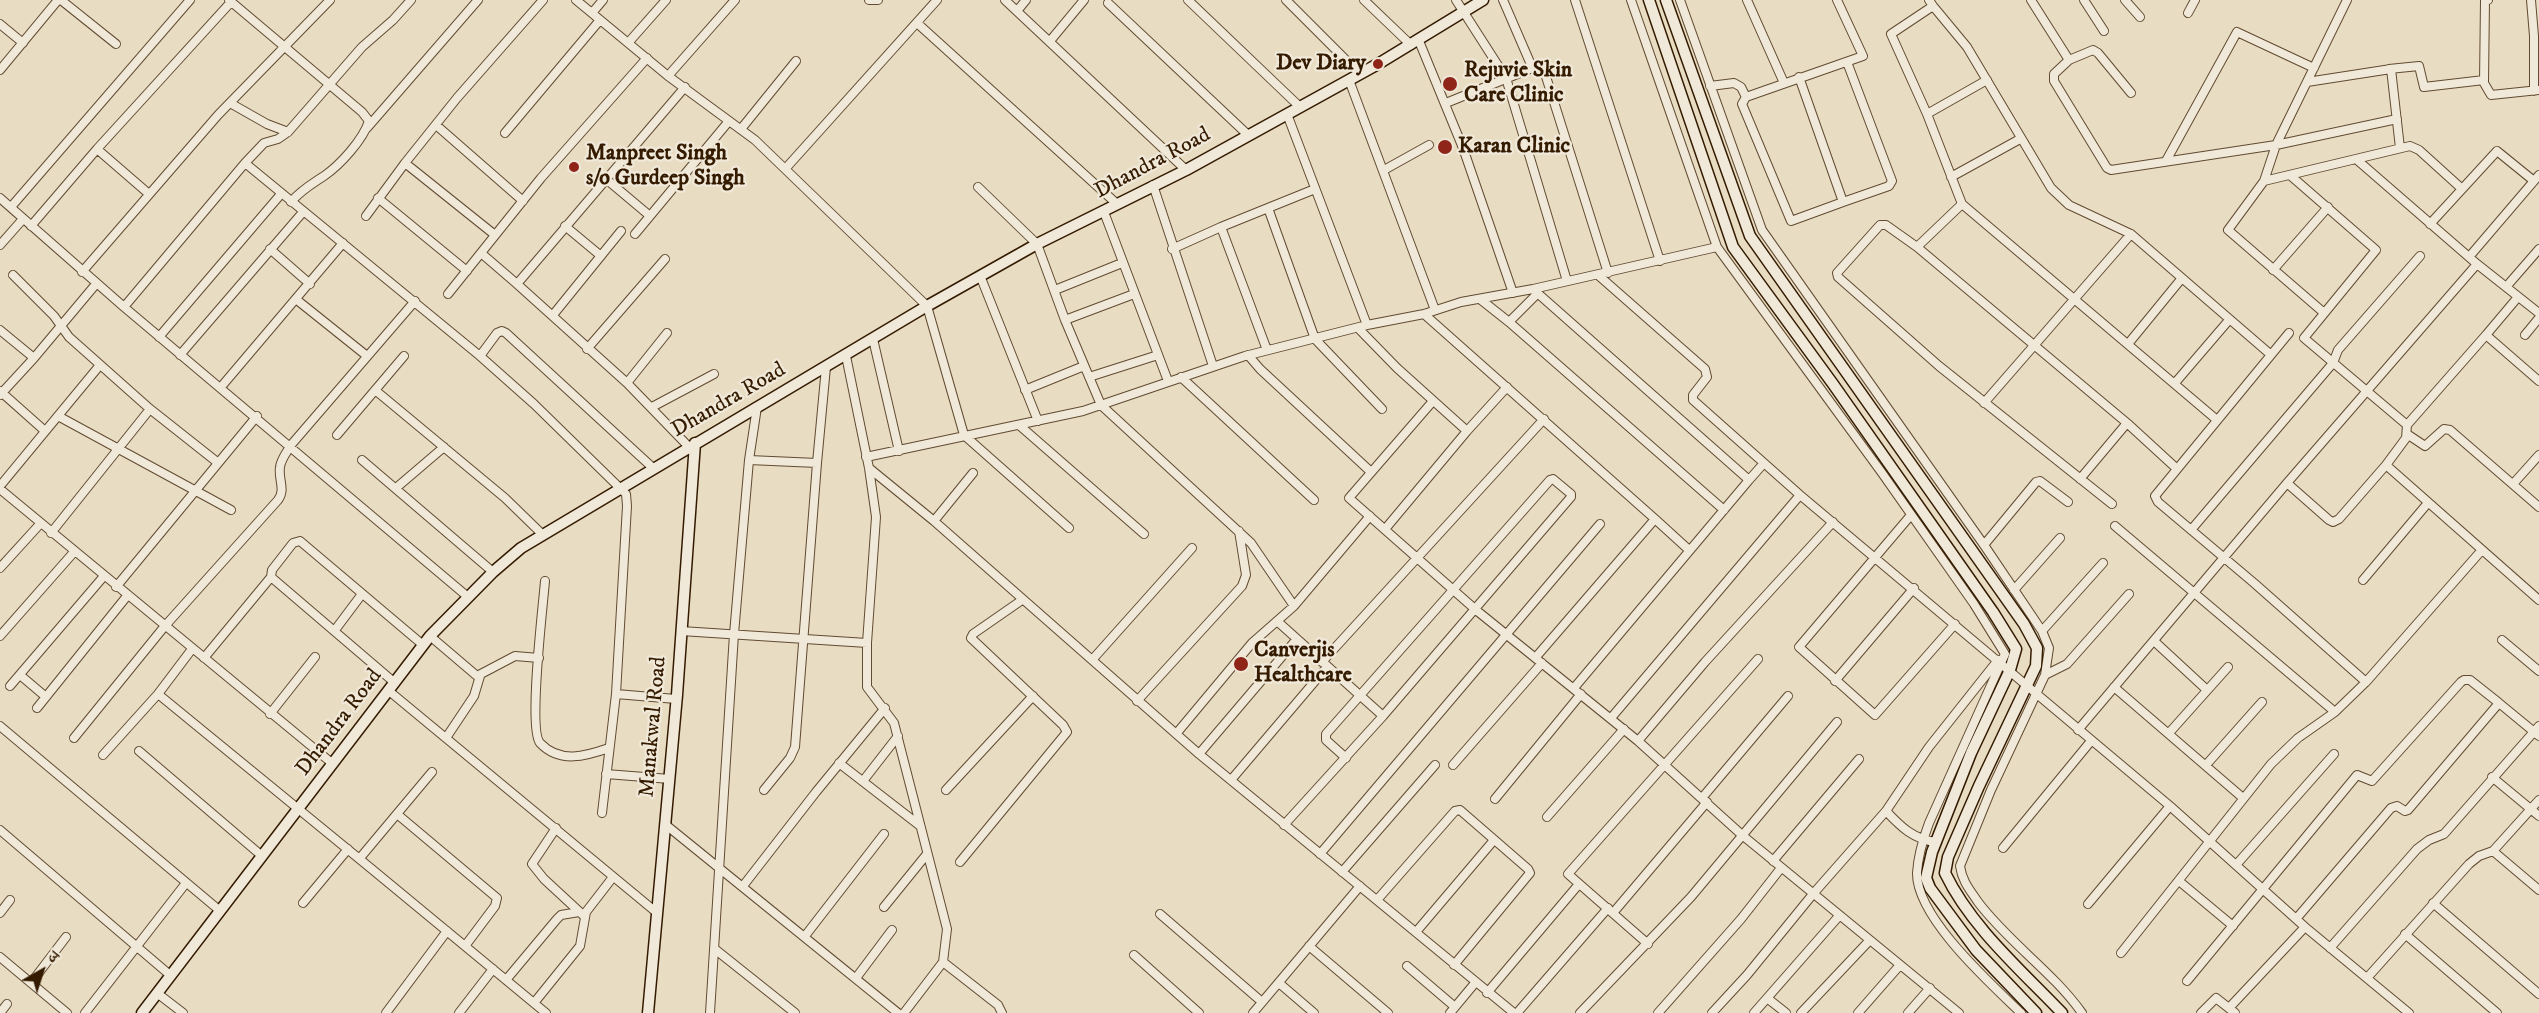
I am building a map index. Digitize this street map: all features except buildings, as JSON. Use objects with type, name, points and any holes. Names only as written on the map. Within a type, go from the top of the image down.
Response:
[{"type":"street","points":[[0,70],[59,0],[116,44]]},
{"type":"street","points":[[11,207],[190,0]]},
{"type":"street","points":[[82,272],[230,103],[330,0]]},
{"type":"street","points":[[124,307],[262,144],[282,138],[362,47],[393,20],[411,0]]},
{"type":"street","points":[[291,202],[305,187],[334,168],[478,0]]},
{"type":"street","points":[[366,216],[436,125],[543,0]]},
{"type":"street","points":[[576,0],[668,76],[741,129],[786,168],[927,306],[964,435],[1070,528]]},
{"type":"street","points":[[592,13],[603,0]]},
{"type":"street","points":[[628,42],[666,0]]},
{"type":"street","points":[[668,76],[735,0]]},
{"type":"street","points":[[868,0],[878,0]]},
{"type":"street","points":[[786,168],[936,0]]},
{"type":"street","points":[[1005,0],[1186,170]]},
{"type":"street","points":[[1017,11],[1026,0]]},
{"type":"street","points":[[1050,41],[1083,0]]},
{"type":"street","points":[[1188,0],[1300,107]]},
{"type":"street","points":[[1286,0],[1360,74]]},
{"type":"street","points":[[1365,0],[1415,43],[1446,103],[1513,292]]},
{"type":"street","points":[[1456,0],[1506,78],[1567,282]]},
{"type":"street","name":"Dhandra Road","points":[[142,1013],[426,640],[493,572],[521,548],[927,306],[981,278],[1037,244],[1186,170],[1415,43],[1483,0]]},
{"type":"street","points":[[1503,0],[1532,67]]},
{"type":"street","points":[[1575,0],[1660,261]]},
{"type":"street","points":[[1631,0],[1717,247],[1911,515],[2005,654],[1971,753],[1936,842],[1926,878],[1930,888],[1976,950],[2036,1013]]},
{"type":"street","points":[[1649,0],[1733,247],[1833,384],[2012,641],[2015,656],[2003,664],[1929,747],[1886,811],[1712,1013]]},
{"type":"street","points":[[1665,0],[1750,236],[2037,648],[2037,660],[2028,684],[1979,786],[1948,857],[1945,873],[1952,888],[1981,926],[2062,1013]]},
{"type":"street","points":[[1680,0],[1755,217],[1770,243],[1984,545],[2042,631],[2049,648],[2045,675],[1991,790],[1960,866],[1962,879],[1996,926],[2056,984],[2082,1013]]},
{"type":"street","points":[[1747,0],[1784,83]]},
{"type":"street","points":[[1837,0],[1863,54],[1861,57],[1746,97],[1742,104],[1791,221],[1889,186],[1892,181],[1847,62]]},
{"type":"street","points":[[2031,0],[2069,60]]},
{"type":"street","points":[[2084,0],[2104,30]]},
{"type":"street","points":[[2125,0],[2140,17]]},
{"type":"street","points":[[2188,13],[2194,0]]},
{"type":"street","points":[[2323,312],[2228,230],[2264,181],[2276,145],[2347,0]]},
{"type":"street","points":[[2488,0],[2485,0],[2484,80],[2491,95],[2536,90],[2531,0]]},
{"type":"street","points":[[31,226],[230,1],[366,117],[369,122],[367,128]]},
{"type":"street","points":[[1108,3],[1248,135]]},
{"type":"street","points":[[2217,420],[1962,204],[1927,114],[1892,34],[1931,3],[1957,33],[2051,188],[2080,210],[2131,234],[2270,354]]},
{"type":"street","points":[[505,133],[600,20]]},
{"type":"street","points":[[917,22],[1117,204]]},
{"type":"street","points":[[0,24],[23,43]]},
{"type":"street","points":[[2166,161],[2237,32],[2314,68]]},
{"type":"street","points":[[2131,93],[2093,50],[2069,60],[2055,74],[2054,81],[2107,168],[2116,170],[2276,145],[2397,119]]},
{"type":"street","points":[[448,294],[523,201],[647,58]]},
{"type":"street","points":[[741,129],[796,61]]},
{"type":"street","points":[[1446,103],[1539,64],[1544,66],[1608,273]]},
{"type":"street","points":[[2307,82],[2419,66],[2424,87],[2484,80]]},
{"type":"street","points":[[2389,69],[2393,72],[2400,148]]},
{"type":"street","points":[[1799,77],[1843,202]]},
{"type":"street","points":[[1349,80],[1435,310]]},
{"type":"street","points":[[1927,114],[1987,80]]},
{"type":"street","points":[[1710,86],[1734,83],[1741,87],[1746,97]]},
{"type":"street","points":[[517,284],[685,87]]},
{"type":"street","points":[[230,103],[288,132]]},
{"type":"street","points":[[1287,114],[1367,325]]},
{"type":"street","points":[[635,234],[729,121]]},
{"type":"street","points":[[436,125],[523,201]]},
{"type":"street","points":[[271,141],[272,126]]},
{"type":"street","points":[[1951,177],[2019,138]]},
{"type":"street","points":[[1384,170],[1429,145]]},
{"type":"street","points":[[2264,181],[2400,148],[2415,147],[2461,188]]},
{"type":"street","points":[[97,149],[149,194]]},
{"type":"street","points":[[2430,224],[2497,151],[2536,178],[2469,257]]},
{"type":"street","points":[[2356,159],[2539,316],[2525,335]]},
{"type":"street","points":[[245,163],[480,356],[622,487],[628,499],[616,694],[602,813]]},
{"type":"street","points":[[405,163],[495,235]]},
{"type":"street","points":[[2291,176],[2376,250],[2304,338],[2407,425]]},
{"type":"street","points":[[606,179],[650,216]]},
{"type":"street","points":[[1153,185],[1172,249],[1213,366]]},
{"type":"street","points":[[978,187],[1037,244],[1065,320],[1101,405],[1251,543],[1294,606]]},
{"type":"street","points":[[1172,249],[1315,189]]},
{"type":"street","points":[[159,337],[281,194]]},
{"type":"street","points":[[0,198],[96,284],[291,445],[468,597]]},
{"type":"street","points":[[378,198],[466,271]]},
{"type":"street","points":[[1917,247],[1962,204]]},
{"type":"street","points":[[2274,270],[2328,207]]},
{"type":"street","points":[[1268,208],[1315,339],[1382,409]]},
{"type":"street","points":[[180,355],[303,212]]},
{"type":"street","points":[[1104,212],[1168,381]]},
{"type":"street","points":[[0,245],[23,219]]},
{"type":"street","points":[[2112,504],[1984,403],[1836,276],[1882,224],[1917,247],[2127,423],[2176,468]]},
{"type":"street","points":[[565,226],[601,256]]},
{"type":"street","points":[[1221,227],[1267,350]]},
{"type":"street","points":[[553,315],[621,231]]},
{"type":"street","points":[[1984,403],[2131,234]]},
{"type":"street","points":[[221,387],[343,243]]},
{"type":"street","points":[[866,457],[1038,421],[1101,405],[1248,355],[1367,325],[1424,314],[1513,292],[1535,291],[1717,247]]},
{"type":"street","points":[[270,249],[310,284]]},
{"type":"street","points":[[2506,287],[2539,249]]},
{"type":"street","points":[[481,253],[553,315],[692,445]]},
{"type":"street","points":[[2191,530],[2333,363],[2338,350],[2420,256]]},
{"type":"street","points":[[588,349],[665,259]]},
{"type":"street","points":[[1055,290],[1122,263]]},
{"type":"street","points":[[2078,730],[2287,483],[2477,264]]},
{"type":"street","points":[[13,275],[100,365],[150,409],[217,462]]},
{"type":"street","points":[[1598,275],[1705,369],[1707,377],[1692,397],[1764,463],[2028,684],[2078,730],[2170,806],[2305,927],[2409,1013]]},
{"type":"street","points":[[981,278],[1038,421]]},
{"type":"street","points":[[2128,344],[2182,278]]},
{"type":"street","points":[[45,431],[1,392],[34,358],[96,284]]},
{"type":"street","points":[[1509,322],[1535,291]]},
{"type":"street","points":[[1535,291],[1749,480]]},
{"type":"street","points":[[1065,320],[1134,294]]},
{"type":"street","points":[[2287,483],[2329,520],[2333,522],[2339,519],[2386,465],[2407,434],[2407,425],[2518,297]]},
{"type":"street","points":[[1480,299],[1724,510]]},
{"type":"street","points":[[297,300],[367,356]]},
{"type":"street","points":[[74,738],[165,627],[280,497],[282,490],[279,476],[280,464],[291,445],[415,301]]},
{"type":"street","points":[[1424,314],[1689,550]]},
{"type":"street","points":[[2175,383],[2229,320]]},
{"type":"street","points":[[1358,328],[1467,431]]},
{"type":"street","points":[[0,330],[34,358]]},
{"type":"street","points":[[480,356],[498,333],[502,331],[506,333],[653,468]]},
{"type":"street","points":[[627,383],[667,333]]},
{"type":"street","points":[[2289,333],[2155,496],[2158,502],[2366,682]]},
{"type":"street","points":[[2486,335],[2539,381]]},
{"type":"street","points":[[873,339],[899,451]]},
{"type":"street","points":[[1089,377],[1158,355]]},
{"type":"street","points":[[1248,355],[1260,369],[1371,472]]},
{"type":"street","points":[[337,435],[404,356]]},
{"type":"street","points":[[846,356],[869,468],[876,517],[867,643],[867,687],[885,708],[894,723],[945,917],[947,940],[943,962],[904,1013]]},
{"type":"street","points":[[100,365],[45,431],[1,491],[333,764]]},
{"type":"street","points":[[1025,390],[1084,366]]},
{"type":"street","points":[[764,790],[790,758],[795,747],[826,368]]},
{"type":"street","points":[[652,407],[714,374]]},
{"type":"street","points":[[1181,377],[1314,500]]},
{"type":"street","points":[[1386,528],[1507,387]]},
{"type":"street","points":[[375,390],[505,498],[543,535]]},
{"type":"street","points":[[1433,401],[1349,498],[1386,528],[1452,590],[1624,729],[1781,868],[1959,1013]]},
{"type":"street","points":[[710,1013],[716,950],[734,634],[748,460],[757,407]]},
{"type":"street","points":[[51,533],[150,409]]},
{"type":"street","points":[[58,416],[231,510]]},
{"type":"street","points":[[116,587],[256,416]]},
{"type":"street","points":[[1231,780],[1417,556],[1544,419]]},
{"type":"street","points":[[2080,479],[2127,423]]},
{"type":"street","points":[[1019,425],[1144,534]]},
{"type":"street","points":[[2407,434],[2425,446],[2444,429],[2450,429],[2539,507]]},
{"type":"street","name":"Manakwal Road","points":[[648,1013],[670,779],[692,445]]},
{"type":"street","points":[[396,488],[444,447]]},
{"type":"street","points":[[2512,484],[2539,455]]},
{"type":"street","points":[[362,460],[493,572]]},
{"type":"street","points":[[748,460],[817,463]]},
{"type":"street","points":[[1574,688],[1764,463]]},
{"type":"street","points":[[2386,465],[2427,504],[2539,600]]},
{"type":"street","points":[[869,468],[934,520],[1199,754],[1487,993],[1515,1013],[1610,911],[1705,800],[1788,696]]},
{"type":"street","points":[[934,520],[973,473]]},
{"type":"street","points":[[1284,825],[1346,758],[1476,610],[1571,497],[1571,494],[1553,479],[1452,590],[1325,736],[1346,758]]},
{"type":"street","points":[[1984,545],[2036,482],[2046,484],[2068,502]]},
{"type":"street","points":[[1611,718],[1800,495]]},
{"type":"street","points":[[2363,580],[2427,504]]},
{"type":"street","points":[[1911,515],[1799,647],[1873,714],[1878,714],[1955,624]]},
{"type":"street","points":[[1176,734],[1252,643],[1294,606],[1370,516]]},
{"type":"street","points":[[1453,765],[1655,519]]},
{"type":"street","points":[[1638,741],[1705,662],[1833,522]]},
{"type":"street","points":[[0,568],[40,524]]},
{"type":"street","points":[[1320,854],[1600,524]]},
{"type":"street","points":[[2115,526],[2335,712]]},
{"type":"street","points":[[1137,701],[1246,580],[1239,531]]},
{"type":"street","points":[[2014,590],[2060,538]]},
{"type":"street","points":[[204,658],[272,577],[272,570],[293,543],[298,541],[362,594],[471,674],[480,676],[515,656],[539,658]]},
{"type":"street","points":[[1092,660],[1192,548]]},
{"type":"street","points":[[2121,953],[2243,798],[2287,747],[2335,712],[2366,682],[2481,551]]},
{"type":"street","points":[[0,636],[74,552]]},
{"type":"street","points":[[2042,631],[2103,563]]},
{"type":"street","points":[[10,686],[104,576]]},
{"type":"street","points":[[272,577],[335,630],[446,738],[656,912]]},
{"type":"street","points":[[545,581],[536,722],[540,742],[555,752],[571,758],[580,758],[609,748]]},
{"type":"street","points":[[1835,681],[1914,588]]},
{"type":"street","points":[[335,630],[362,594]]},
{"type":"street","points":[[2045,675],[2067,664],[2129,594]]},
{"type":"street","points":[[37,708],[128,596]]},
{"type":"street","points":[[960,862],[1066,732],[1063,725],[971,638],[973,634],[1022,600]]},
{"type":"street","points":[[1277,621],[1383,716]]},
{"type":"street","points":[[681,631],[867,643]]},
{"type":"street","points":[[1199,754],[1296,640]]},
{"type":"street","points":[[2502,640],[2539,671]]},
{"type":"street","points":[[2154,641],[2207,690]]},
{"type":"street","points":[[103,755],[158,694],[192,649]]},
{"type":"street","points":[[270,714],[315,657]]},
{"type":"street","points":[[1648,944],[1570,876],[1569,872],[1758,659]]},
{"type":"street","points":[[2003,664],[1958,754],[1923,841],[1917,873],[1922,897],[1927,906],[1971,964],[2021,1013]]},
{"type":"street","points":[[2169,733],[2228,667]]},
{"type":"street","points":[[20,675],[46,697]]},
{"type":"street","points":[[446,738],[474,696],[480,676]]},
{"type":"street","points":[[2187,981],[2357,775],[2372,781],[2461,682],[2470,681],[2537,731],[2492,777],[2444,834],[2428,840],[2417,849],[2330,948]]},
{"type":"street","points":[[2114,687],[2243,798]]},
{"type":"street","points":[[158,694],[546,1013]]},
{"type":"street","points":[[616,694],[676,699]]},
{"type":"street","points":[[1495,799],[1581,694]]},
{"type":"street","points":[[946,790],[1033,696]]},
{"type":"street","points":[[2206,765],[2262,702]]},
{"type":"street","points":[[2296,919],[2391,808],[2397,806],[2405,811],[2408,810],[2499,704]]},
{"type":"street","points":[[743,886],[885,708]]},
{"type":"street","points":[[1580,1013],[1692,897],[1837,722]]},
{"type":"street","points":[[0,726],[219,910]]},
{"type":"street","points":[[1547,817],[1624,729]]},
{"type":"street","points":[[863,781],[897,736]]},
{"type":"street","points":[[2003,848],[2091,741]]},
{"type":"street","points":[[139,751],[262,856]]},
{"type":"street","points":[[2236,865],[2334,754]]},
{"type":"street","points":[[1773,861],[1859,759]]},
{"type":"street","points":[[840,763],[919,825]]},
{"type":"street","points":[[1342,872],[1435,765]]},
{"type":"street","points":[[360,858],[432,772]]},
{"type":"street","points":[[606,774],[670,779]]},
{"type":"street","points":[[2492,777],[2539,816]]},
{"type":"street","points":[[2367,978],[2469,864],[2479,855],[2493,851],[2539,800]]},
{"type":"street","points":[[2088,904],[2170,806]]},
{"type":"street","points":[[1377,900],[1457,809],[1494,840],[1530,873],[1454,965]]},
{"type":"street","points":[[1886,811],[1910,834],[1923,841],[1936,842]]},
{"type":"street","points":[[397,814],[496,898],[495,906],[465,946]]},
{"type":"street","points":[[666,825],[898,1013]]},
{"type":"street","points":[[556,828],[532,864],[544,879],[582,914]]},
{"type":"street","points":[[0,830],[170,975]]},
{"type":"street","points":[[804,936],[884,834]]},
{"type":"street","points":[[1416,932],[1494,840]]},
{"type":"street","points":[[303,903],[348,849]]},
{"type":"street","points":[[2493,851],[2539,890]]},
{"type":"street","points":[[884,908],[927,854]]},
{"type":"street","points":[[1658,1013],[1741,918],[1781,868]]},
{"type":"street","points":[[534,1003],[580,946],[583,937],[582,914],[613,877]]},
{"type":"street","points":[[2179,881],[2233,926]]},
{"type":"street","points":[[85,1013],[186,883]]},
{"type":"street","points":[[1487,993],[1579,884]]},
{"type":"street","points":[[1253,1013],[1360,886]]},
{"type":"street","points":[[0,913],[10,900]]},
{"type":"street","points":[[2433,903],[2539,994]]},
{"type":"street","points":[[506,980],[561,915],[582,914]]},
{"type":"street","points":[[1160,914],[1262,1002]]},
{"type":"street","points":[[1754,1013],[1839,916]]},
{"type":"street","points":[[2201,1013],[2216,998],[2232,1010],[2305,927]]},
{"type":"street","points":[[856,978],[892,930]]},
{"type":"street","points":[[386,1013],[447,931]]},
{"type":"street","points":[[2405,934],[2497,1013]]},
{"type":"street","points":[[31,982],[66,937]]},
{"type":"street","points":[[1801,1013],[1869,941]]},
{"type":"street","points":[[1309,946],[1388,1013]]},
{"type":"street","points":[[716,950],[795,1013]]},
{"type":"street","points":[[1134,955],[1199,1013]]},
{"type":"street","points":[[0,957],[67,1013]]},
{"type":"street","points":[[943,962],[998,1005],[1002,1013]]},
{"type":"street","points":[[1858,1013],[1900,965]]},
{"type":"street","points":[[1407,966],[1452,1011],[1475,983]]},
{"type":"street","points":[[459,1013],[493,969]]},
{"type":"street","points":[[1279,982],[1314,1013]]},
{"type":"street","points":[[1908,1013],[1930,988]]},
{"type":"street","points":[[157,993],[183,1013]]},
{"type":"street","points":[[1767,998],[1786,1013]]},
{"type":"street","points":[[0,1013],[7,1004]]},
{"type":"place","name":"Dev Diary","points":[[1378,64]]},
{"type":"place","name":"Rejuvie Skin Care Clinic","points":[[1450,84]]},
{"type":"place","name":"Karan Clinic","points":[[1445,147]]},
{"type":"place","name":"Manpreet Singh s/o Gurdeep Singh","points":[[574,167]]},
{"type":"place","name":"Canverjis Healthcare","points":[[1241,664]]}]
